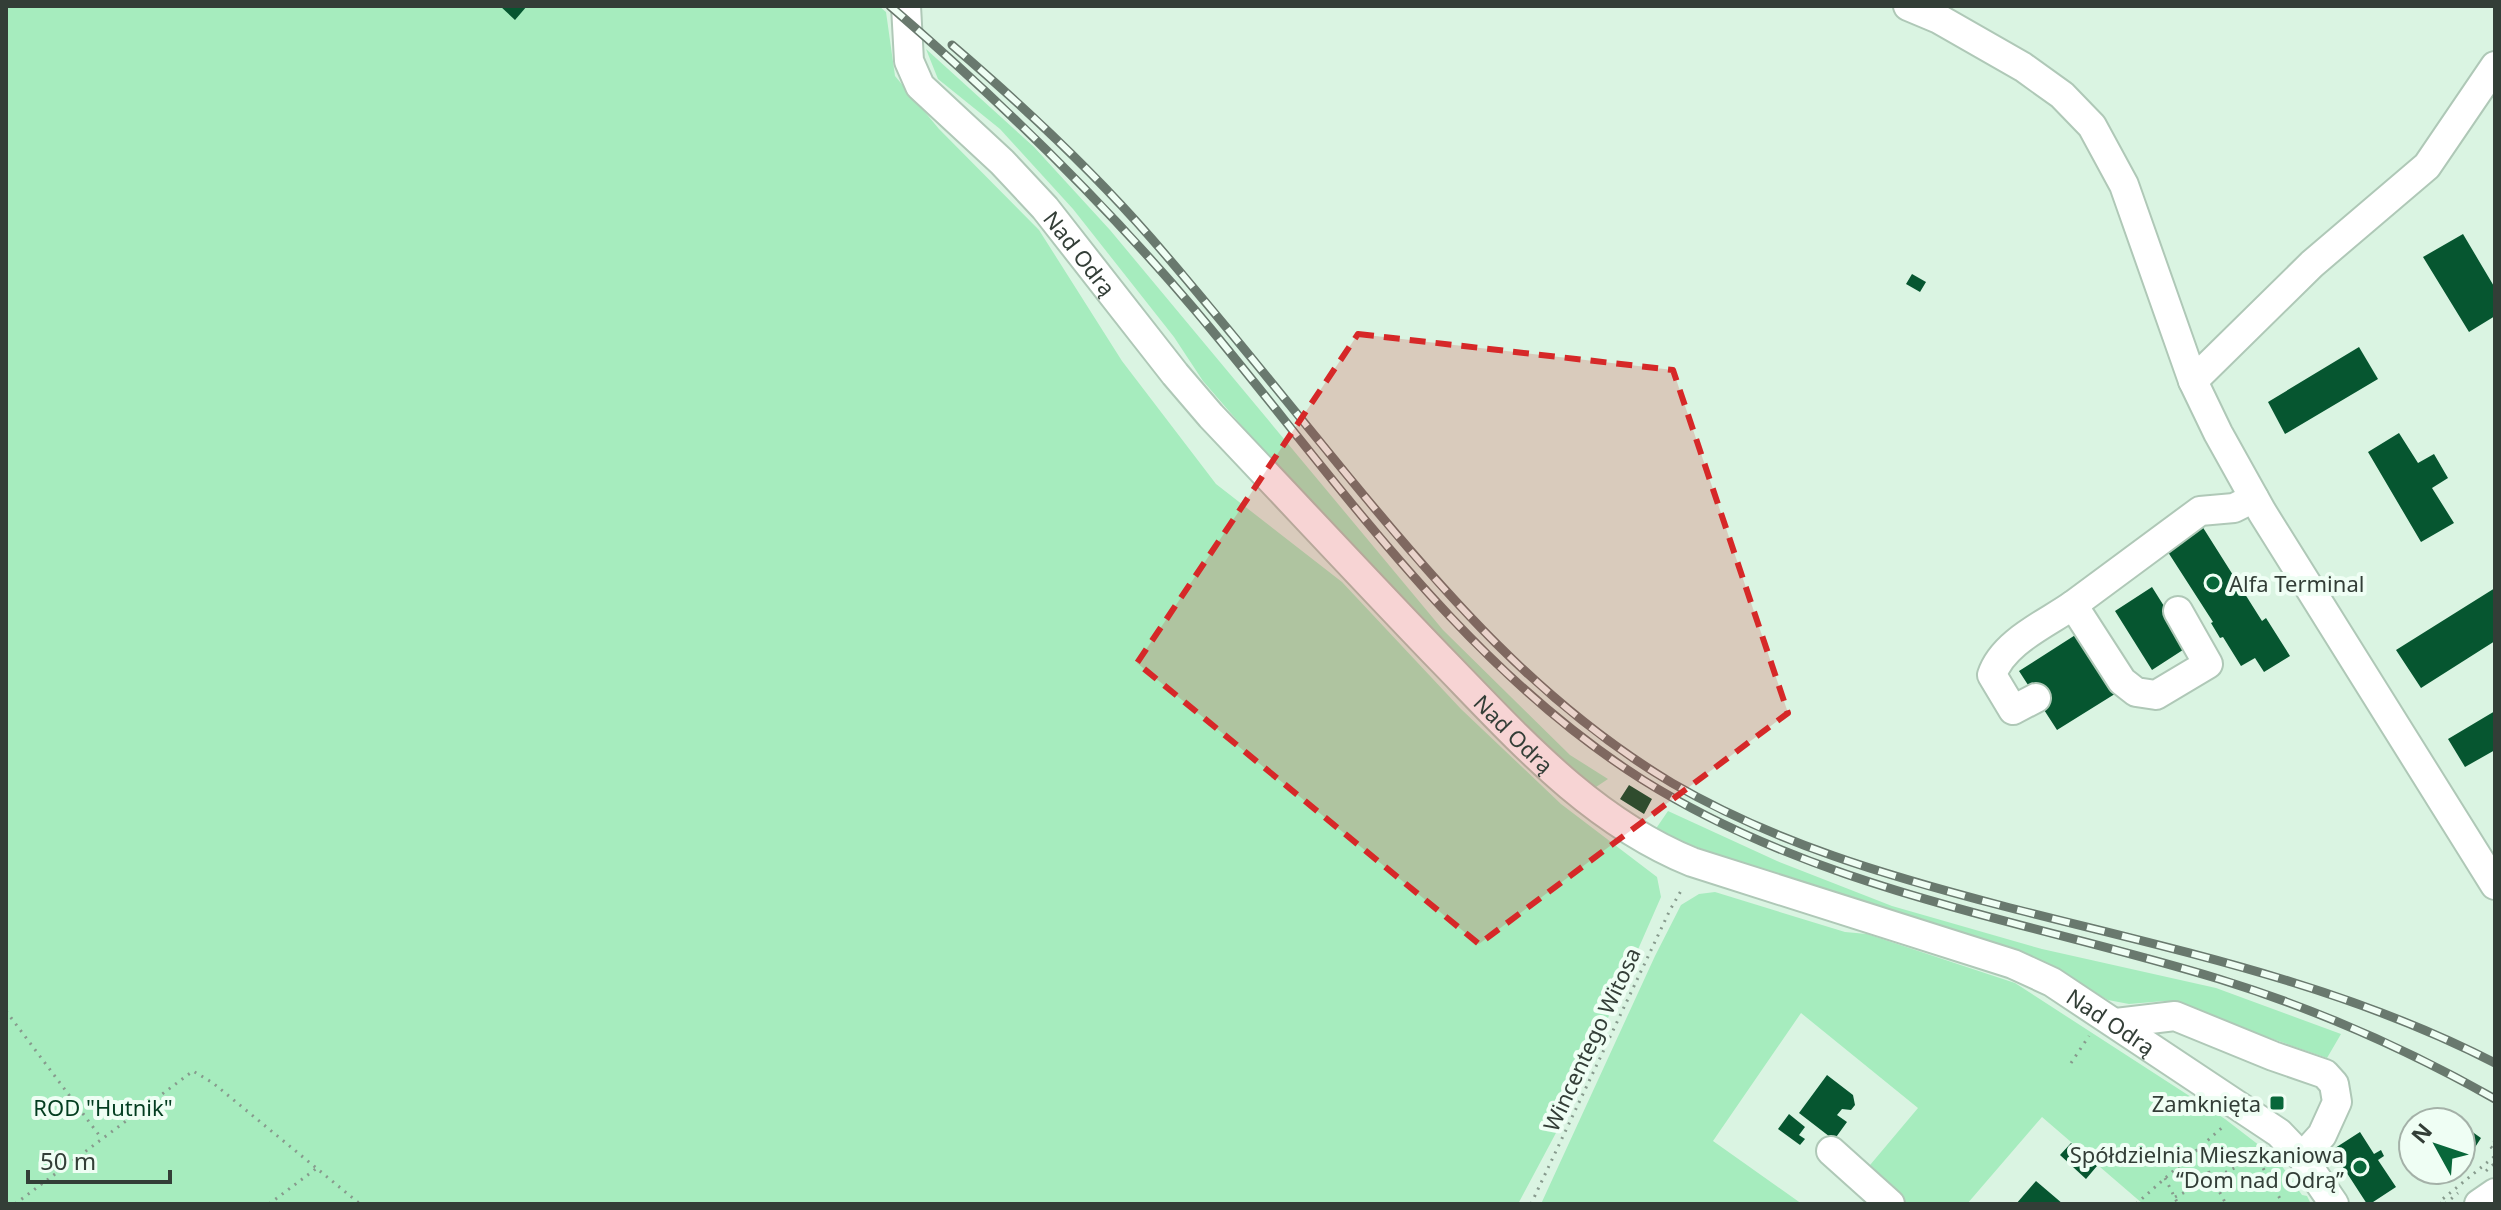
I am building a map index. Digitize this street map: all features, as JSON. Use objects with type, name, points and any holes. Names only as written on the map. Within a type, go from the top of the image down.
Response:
[{"type":"street","name":"Nad Odrą","points":[[906,6],[909,61],[914,77],[925,92],[1002,162],[1054,218],[1166,364],[1211,416],[1516,736],[1574,790],[1624,828],[1659,848],[1723,872],[2013,964],[2052,982],[2104,1027],[2270,1127],[2302,1157],[2334,1204]]},
{"type":"street","points":[[1908,6],[1939,19],[2013,61],[2062,95],[2092,126],[2124,185],[2193,381],[2254,498],[2495,885]]},
{"type":"street","points":[[2193,381],[2312,264],[2427,166],[2495,66]]},
{"type":"street","points":[[2036,698],[2013,710],[1992,675],[1997,661],[2007,650],[2200,511],[2234,508],[2254,498]]},
{"type":"street","points":[[2073,605],[2122,681],[2136,692],[2156,695],[2208,664],[2178,611]]},
{"type":"street","points":[[2104,1027],[2175,1016],[2325,1074],[2334,1084],[2337,1102],[2322,1135],[2302,1157]]},
{"type":"street","points":[[1831,1151],[1890,1204]]},
{"type":"street","points":[[2479,1204],[2495,1193]]},
{"type":"path","name":"Wincentego Witosa","points":[[1531,1204],[1682,889]]},
{"type":"path","points":[[6,1011],[102,1139]]},
{"type":"path","points":[[2071,1063],[2104,1027]]},
{"type":"path","points":[[15,1204],[193,1071],[213,1083],[360,1204]]},
{"type":"path","points":[[2136,1204],[2226,1124]]},
{"type":"path","points":[[2441,1204],[2439,1202],[2495,1153],[2490,1146],[2495,1141]]},
{"type":"path","points":[[2197,1150],[2226,1204]]},
{"type":"path","points":[[2175,1197],[2257,1157],[2283,1204]]},
{"type":"path","points":[[269,1204],[317,1168]]},
{"type":"path","points":[[2165,1178],[2178,1204]]},
{"type":"highlighted area","points":[[1358,334],[1673,370],[1788,713],[1479,944],[1137,663]]},
{"type":"green space","name":"ROD \"Hutnik\"","points":[[6,6],[879,6],[886,12],[895,76],[939,129],[1039,230],[1122,361],[1216,484],[1342,582],[1461,709],[1561,804],[1657,877],[1661,897],[1565,1116],[1518,1204],[6,1204]]},
{"type":"green space","points":[[926,49],[1034,147],[1110,230],[1443,630],[1570,755],[1608,779],[1593,789],[1523,730],[1300,493],[1203,381],[1174,337],[1073,209],[1000,129],[938,79]]},
{"type":"green space","points":[[1668,811],[1777,861],[1892,906],[2042,949],[2216,988],[2341,1034],[2327,1058],[2164,1001],[2129,1004],[2108,1000],[2052,967],[1887,915],[1671,838],[1655,830]]},
{"type":"green space","points":[[1715,892],[1845,932],[1867,934],[2015,983],[2225,1119],[2277,1159],[2311,1204],[2143,1204],[2042,1117],[1967,1204],[1900,1204],[1865,1171],[1918,1108],[1801,1013],[1713,1141],[1802,1204],[1541,1204],[1681,905],[1699,894]]},
{"type":"building","points":[[500,6],[527,6],[515,20]]},
{"type":"building","points":[[2463,234],[2495,288],[2495,316],[2469,332],[2423,257]]},
{"type":"building","points":[[1912,274],[1926,282],[1920,292],[1906,284]]},
{"type":"building","points":[[2359,347],[2378,379],[2285,434],[2268,402]]},
{"type":"building","points":[[2399,433],[2418,463],[2434,454],[2448,478],[2432,488],[2454,523],[2421,542],[2368,452]]},
{"type":"building","name":"Alfa Terminal","points":[[2202,526],[2262,621],[2266,618],[2290,656],[2264,672],[2255,658],[2241,666],[2223,637],[2220,638],[2166,549]]},
{"type":"building","points":[[2152,587],[2189,646],[2152,670],[2115,611]]},
{"type":"building","points":[[2495,588],[2495,641],[2421,688],[2396,650]]},
{"type":"building","points":[[2080,632],[2118,692],[2057,730],[2019,671]]},
{"type":"building","points":[[2495,711],[2495,750],[2465,767],[2448,739]]},
{"type":"building","points":[[1629,785],[1652,799],[1644,814],[1620,799]]},
{"type":"building","points":[[1827,1075],[1853,1095],[1855,1105],[1851,1110],[1842,1109],[1837,1115],[1847,1122],[1834,1140],[1799,1113]]},
{"type":"building","points":[[1789,1114],[1805,1127],[1799,1135],[1805,1139],[1800,1145],[1778,1129]]},
{"type":"building","points":[[2360,1132],[2374,1154],[2381,1150],[2384,1156],[2378,1160],[2396,1187],[2370,1204],[2367,1204],[2332,1150]]},
{"type":"building","points":[[2071,1143],[2097,1166],[2086,1179],[2060,1155]]},
{"type":"building","points":[[2036,1181],[2063,1204],[2016,1204]]},
{"type":"railway","points":[[890,6],[1010,114],[1123,229],[1195,310],[1402,563],[1457,623],[1514,680],[1576,733],[1643,780],[1710,818],[1851,876],[1924,899],[2219,979],[2291,1003],[2395,1047],[2495,1099]]},
{"type":"railway","points":[[952,45],[1055,138],[1128,212],[1201,296],[1383,519],[1457,603],[1536,682],[1624,752],[1711,804],[1833,856],[1960,895],[2191,953],[2315,990],[2436,1035],[2495,1063]]},
{"type":"place","name":"Alfa Terminal","points":[[2213,583]]},
{"type":"place","name":"Zamknięta","points":[[2277,1103]]},
{"type":"place","name":"Spółdzielnia Mieszkaniowa “Dom nad Odrą”","points":[[2360,1167]]}]
